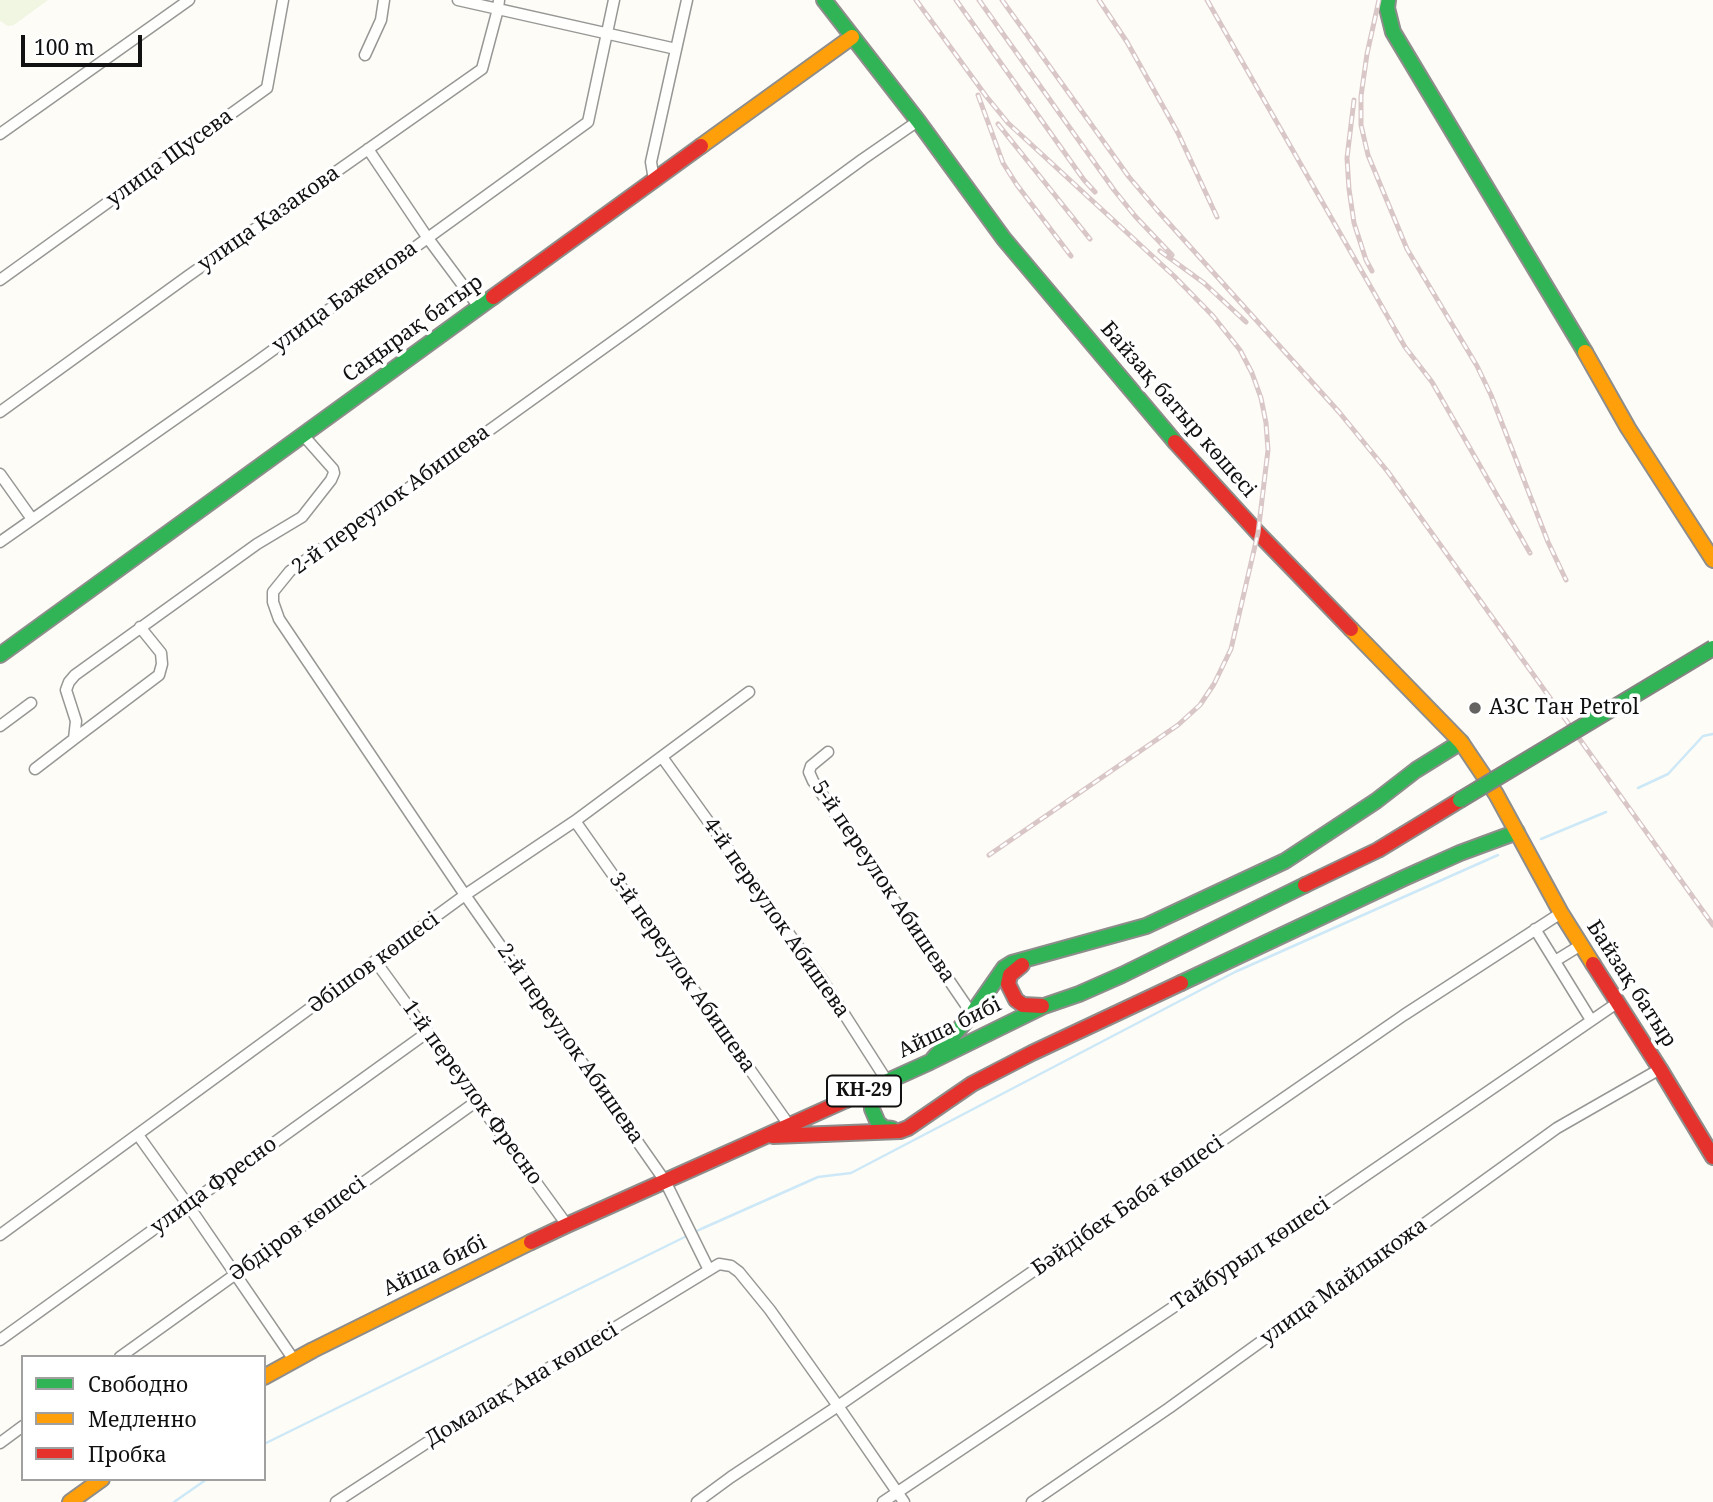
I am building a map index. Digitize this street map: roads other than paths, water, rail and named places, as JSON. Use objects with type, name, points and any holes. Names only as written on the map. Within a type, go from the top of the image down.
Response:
[{"type":"main road","name":"Байзақ батыр көшесі","points":[[824,0],[918,121],[1004,239],[1173,440],[1258,533],[1461,742],[1496,794],[1517,832]]},
{"type":"main road","points":[[1388,0],[1387,8],[1393,32],[1602,380],[1628,428],[1713,560]]},
{"type":"main road","name":"Саңырақ батыр","points":[[0,655],[852,37]]},
{"type":"main road","name":"Айша бибі","points":[[266,1376],[567,1225],[930,1062],[1044,1006],[1122,975],[1378,850],[1713,648]]},
{"type":"main road","points":[[930,1062],[972,1014],[1004,968],[1012,963],[1146,926],[1285,861],[1461,742]]},
{"type":"main road","points":[[767,1136],[900,1131],[927,1116],[972,1084],[1032,1053],[1437,863],[1517,832]]},
{"type":"main road","name":"Байзақ батыр","points":[[1517,832],[1561,914],[1713,1157]]},
{"type":"main road","points":[[1037,956],[1017,968],[1010,975],[1008,984],[1016,1000],[1023,1005],[1044,1006]]},
{"type":"main road","points":[[891,1079],[872,1099],[872,1109],[878,1123],[884,1128],[900,1131]]},
{"type":"main road","points":[[70,1502],[100,1481]]},
{"type":"street","points":[[0,134],[189,0]]},
{"type":"street","name":"улица Щусева","points":[[0,279],[267,88],[283,0]]},
{"type":"street","points":[[365,55],[381,20],[384,0]]},
{"type":"street","points":[[458,0],[499,5],[676,49]]},
{"type":"street","name":"улица Баженова","points":[[0,542],[255,363],[588,122],[614,0]]},
{"type":"street","points":[[654,180],[651,162],[687,0]]},
{"type":"street","name":"улица Казакова","points":[[0,412],[482,69],[499,5]]},
{"type":"street","name":"2-й переулок Абишева","points":[[709,1270],[665,1181],[466,895],[279,619],[273,602],[273,592],[290,571],[918,121]]},
{"type":"street","points":[[368,149],[427,237],[479,307]]},
{"type":"street","points":[[74,738],[76,721],[66,690],[69,681],[257,544],[302,517],[331,480],[333,469],[303,435]]},
{"type":"street","points":[[0,474],[32,519]]},
{"type":"street","points":[[35,769],[159,675],[161,653],[140,627]]},
{"type":"street","name":"Әбішов көшесі","points":[[0,1235],[466,895],[575,821],[749,692]]},
{"type":"street","points":[[0,726],[31,704]]},
{"type":"street","name":"5-й переулок Абишева","points":[[828,752],[811,765],[809,772],[813,781],[972,1014]]},
{"type":"street","name":"4-й переулок Абишева","points":[[662,757],[891,1079]]},
{"type":"street","name":"3-й переулок Абишева","points":[[575,821],[789,1125]]},
{"type":"street","name":"Бәйдібек Баба көшесі","points":[[697,1502],[1404,1015],[1561,914]]},
{"type":"street","points":[[1535,929],[1591,1020]]},
{"type":"street","points":[[1555,961],[1581,945]]},
{"type":"street","name":"1-й переулок Фресно","points":[[376,962],[567,1225]]},
{"type":"street","name":"Тайбурыл көшесі","points":[[883,1502],[1617,1003]]},
{"type":"street","name":"улица Фресно","points":[[0,1340],[428,1032]]},
{"type":"street","name":"улица Майлыкожа","points":[[1032,1502],[1169,1408],[1557,1128],[1660,1069]]},
{"type":"street","name":"Әбдіров көшесі","points":[[123,1355],[477,1101]]},
{"type":"street","points":[[138,1135],[294,1360]]},
{"type":"street","points":[[709,1270],[719,1264],[732,1266],[739,1272],[770,1310],[904,1502]]},
{"type":"street","name":"Домалақ Ана көшесі","points":[[336,1502],[434,1438],[709,1270]]},
{"type":"street","points":[[0,1443],[21,1427]]},
{"type":"waterway","points":[[1638,788],[1668,774],[1703,736],[1713,734]]},
{"type":"waterway","points":[[1541,839],[1606,812]]},
{"type":"waterway","points":[[266,1443],[701,1229],[818,1177],[851,1173],[1235,972],[1498,855]]},
{"type":"waterway","points":[[174,1502],[204,1481]]},
{"type":"railway","points":[[916,0],[1008,123],[1174,276],[1213,316],[1240,350],[1252,373],[1266,423],[1268,450],[1258,533],[1231,649],[1214,684],[1200,705],[1178,725],[989,855]]},
{"type":"railway","points":[[956,0],[1095,192]]},
{"type":"railway","points":[[979,0],[1114,190],[1172,255]]},
{"type":"railway","points":[[1002,0],[1129,177],[1339,412],[1388,472],[1713,925]]},
{"type":"railway","points":[[1099,0],[1127,42],[1178,133],[1217,217]]},
{"type":"railway","points":[[1207,0],[1405,347],[1432,382],[1530,553]]},
{"type":"railway","points":[[1379,0],[1361,96],[1361,125],[1368,155],[1407,249],[1477,366],[1491,395],[1548,542],[1566,580]]},
{"type":"railway","points":[[978,95],[1003,163],[1071,256]]},
{"type":"railway","points":[[1354,100],[1347,158],[1349,189],[1354,223],[1372,271]]},
{"type":"railway","points":[[998,124],[1090,239]]},
{"type":"railway","points":[[1160,251],[1204,283],[1246,322]]},
{"type":"place","name":"АЗС Тан Petrol","points":[[1475,708]]}]
